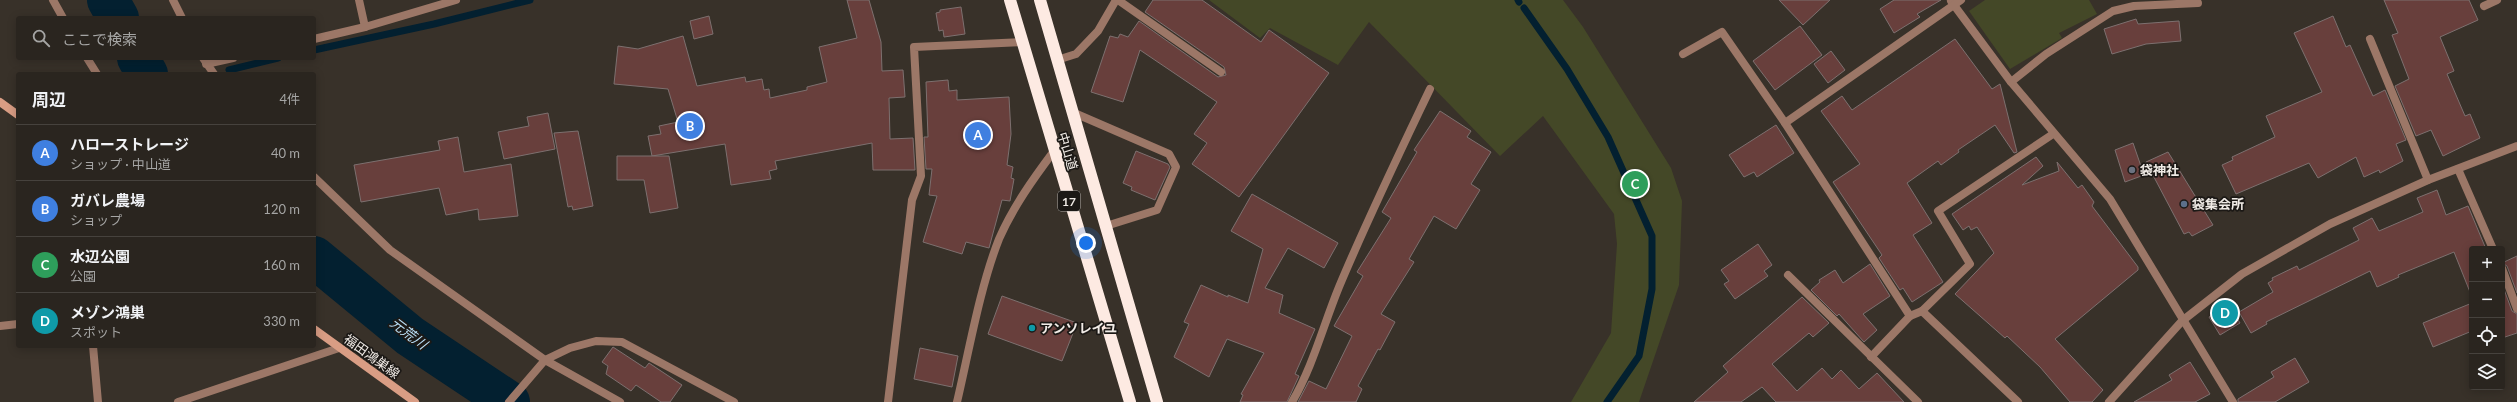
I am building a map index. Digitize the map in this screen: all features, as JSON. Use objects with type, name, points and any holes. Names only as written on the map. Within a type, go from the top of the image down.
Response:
[{"type":"highway","name":"中山道","points":[[1010,0],[1130,402]]},
{"type":"highway","name":"中山道","points":[[1040,0],[1156,402]]},
{"type":"main road","points":[[0,102],[16,114]]},
{"type":"main road","name":"福田鴻巣線","points":[[316,331],[415,402]]},
{"type":"street","points":[[53,0],[62,16]]},
{"type":"street","points":[[173,0],[181,16]]},
{"type":"street","points":[[359,0],[365,27]]},
{"type":"street","points":[[316,39],[365,27],[456,0]]},
{"type":"street","points":[[1057,60],[1076,54],[1098,31],[1117,0],[1221,72]]},
{"type":"street","points":[[2484,6],[2497,0]]},
{"type":"street","points":[[1785,122],[1955,1],[2011,82],[2053,134],[2110,199],[2182,321],[2233,402]]},
{"type":"street","points":[[2011,82],[2046,54],[2113,11],[2134,6],[2198,3]]},
{"type":"street","points":[[1683,54],[1722,32],[1785,122],[1910,316]]},
{"type":"street","points":[[2370,39],[2428,180]]},
{"type":"street","points":[[888,402],[912,200],[921,176],[914,47],[1022,42]]},
{"type":"street","points":[[88,60],[96,72]]},
{"type":"street","points":[[205,61],[213,72]]},
{"type":"street","points":[[1292,402],[1306,379],[1337,293],[1371,212],[1430,88]]},
{"type":"street","points":[[1072,112],[1169,154],[1176,166],[1157,210],[1106,226]]},
{"type":"street","points":[[1871,357],[1910,316],[1922,311],[1970,264],[1938,211],[2053,134]]},
{"type":"street","points":[[2109,402],[2182,321],[2242,274],[2330,224],[2428,180],[2517,146]]},
{"type":"street","points":[[957,402],[986,280],[999,241],[1027,188],[1054,151]]},
{"type":"street","points":[[2458,169],[2493,246]]},
{"type":"street","points":[[316,179],[390,250],[545,360],[620,402]]},
{"type":"street","points":[[1788,275],[1918,402]]},
{"type":"street","points":[[2505,276],[2517,309]]},
{"type":"street","points":[[1922,311],[2018,402]]},
{"type":"street","points":[[0,326],[16,324]]},
{"type":"street","points":[[509,402],[545,360],[570,348],[596,341],[622,342],[734,402]]},
{"type":"street","points":[[93,348],[98,402]]},
{"type":"street","points":[[178,402],[339,348]]},
{"type":"green space","points":[[1209,0],[1563,0],[1583,27],[1671,168],[1682,201],[1679,285],[1639,402],[1571,402],[1611,333],[1617,244],[1614,214],[1543,116],[1500,156],[1369,22],[1338,65],[1270,28],[1260,38]]},
{"type":"green space","points":[[1985,0],[2089,0],[2097,14],[2059,33],[2062,38],[2010,69],[1969,11]]},
{"type":"building","points":[[847,0],[869,0],[881,42],[882,71],[903,70],[905,97],[889,98],[890,139],[913,138],[915,170],[873,170],[872,143],[775,161],[777,169],[769,171],[771,179],[731,185],[725,144],[652,156],[648,136],[661,134],[659,126],[678,122],[668,89],[614,84],[618,46],[638,49],[683,36],[697,86],[745,77],[746,82],[762,79],[764,90],[769,89],[770,98],[807,90],[807,87],[827,82],[819,47],[857,38]]},
{"type":"building","points":[[1153,0],[1202,0],[1261,42],[1269,30],[1329,73],[1239,197],[1192,164],[1207,143],[1194,134],[1217,102],[1140,50],[1123,102],[1091,92],[1110,36],[1118,38],[1120,34],[1128,37],[1139,21],[1218,77],[1226,75],[1224,67],[1145,12]]},
{"type":"building","points":[[1779,0],[1830,0],[1803,25]]},
{"type":"building","points":[[1894,0],[1941,0],[1917,14],[1920,17],[1894,33],[1880,9]]},
{"type":"building","points":[[2384,0],[2469,0],[2478,20],[2440,37],[2454,71],[2447,74],[2465,116],[2470,114],[2480,138],[2443,156],[2431,130],[2416,136],[2395,86],[2409,79],[2392,35],[2398,33]]},
{"type":"building","points":[[961,7],[965,34],[944,37],[943,30],[939,31],[936,13],[940,12],[940,10]]},
{"type":"building","points":[[709,16],[713,34],[694,39],[690,21]]},
{"type":"building","points":[[2333,16],[2346,47],[2350,45],[2373,96],[2385,90],[2406,140],[2396,144],[2403,161],[2380,173],[2379,170],[2364,177],[2356,157],[2318,178],[2309,163],[2236,194],[2222,165],[2233,160],[2232,157],[2275,137],[2266,116],[2322,92],[2294,33]]},
{"type":"building","points":[[2136,19],[2138,24],[2179,21],[2181,41],[2146,44],[2112,54],[2104,29]]},
{"type":"building","points":[[1800,26],[1822,55],[1775,90],[1753,61]]},
{"type":"building","points":[[1955,39],[1992,89],[2000,84],[2017,152],[2014,153],[1995,125],[1958,150],[1959,152],[1941,165],[1938,161],[1907,183],[1932,223],[1913,235],[1943,282],[1912,302],[1903,288],[1900,290],[1879,258],[1882,255],[1833,182],[1860,164],[1821,111],[1842,96],[1852,110]]},
{"type":"building","points":[[1831,51],[1845,70],[1828,83],[1814,64]]},
{"type":"building","points":[[948,80],[949,91],[957,90],[957,100],[1009,97],[1011,134],[1007,165],[1013,167],[1011,178],[1014,179],[1010,201],[1002,200],[989,248],[966,242],[962,254],[923,242],[937,196],[929,195],[932,169],[926,169],[924,137],[928,137],[926,82]]},
{"type":"building","points":[[1440,111],[1471,131],[1467,137],[1491,152],[1471,184],[1480,190],[1456,229],[1434,216],[1409,259],[1414,262],[1381,314],[1395,322],[1380,350],[1378,349],[1358,386],[1362,389],[1356,402],[1298,402],[1309,381],[1326,389],[1352,336],[1334,326],[1363,276],[1357,272],[1391,218],[1382,212],[1417,152],[1414,150]]},
{"type":"building","points":[[548,113],[555,149],[504,159],[498,132],[529,126],[527,117]]},
{"type":"building","points":[[1776,125],[1794,153],[1757,177],[1754,172],[1744,177],[1729,155]]},
{"type":"building","points":[[578,131],[593,206],[573,210],[572,206],[568,207],[554,133]]},
{"type":"building","points":[[458,137],[464,172],[511,164],[518,216],[479,220],[478,209],[446,215],[439,188],[361,202],[354,165],[440,150],[438,141]]},
{"type":"building","points":[[2133,143],[2144,175],[2125,182],[2115,150]]},
{"type":"building","points":[[1136,151],[1168,164],[1170,167],[1155,200],[1131,190],[1132,187],[1123,183]]},
{"type":"building","points":[[2168,152],[2213,225],[2192,236],[2189,232],[2184,234],[2146,162]]},
{"type":"building","points":[[617,156],[669,156],[678,208],[650,213],[644,180],[617,180]]},
{"type":"building","points":[[2036,157],[2043,166],[2022,185],[2059,171],[2057,162],[2078,188],[2082,185],[2094,202],[2092,206],[2138,267],[2138,270],[2055,339],[2103,390],[2092,402],[2070,402],[2040,367],[2007,336],[2005,338],[1955,294],[1994,253],[1977,227],[1971,230],[1969,226],[1963,230],[1952,214]]},
{"type":"building","points":[[2437,190],[2446,215],[2468,206],[2485,246],[2469,246],[2469,290],[2454,252],[2398,275],[2399,277],[2377,287],[2370,271],[2266,322],[2267,324],[2251,333],[2239,312],[2273,292],[2268,283],[2273,280],[2272,278],[2297,266],[2299,270],[2359,240],[2353,228],[2372,218],[2379,231],[2423,212],[2417,198]]},
{"type":"building","points":[[1252,194],[1338,243],[1324,268],[1288,248],[1265,288],[1283,295],[1279,313],[1315,329],[1295,374],[1299,376],[1287,402],[1240,402],[1243,395],[1241,394],[1264,353],[1227,339],[1209,377],[1174,357],[1189,324],[1184,322],[1201,285],[1228,297],[1228,295],[1248,303],[1263,249],[1231,231]]},
{"type":"building","points":[[1758,244],[1772,265],[1764,271],[1768,276],[1735,299],[1724,284],[1729,281],[1721,270]]},
{"type":"building","points":[[2517,256],[2517,293],[2507,266],[2505,265],[2505,262]]},
{"type":"building","points":[[1870,264],[1890,296],[1863,314],[1877,330],[1864,342],[1839,314],[1837,316],[1811,290],[1820,282],[1819,280],[1835,270],[1843,283]]},
{"type":"building","points":[[2505,292],[2512,311],[2517,314],[2517,333],[2505,337]]},
{"type":"building","name":"アンソレイユ","points":[[1002,296],[1077,323],[1062,361],[988,334]]},
{"type":"building","points":[[1802,297],[1829,323],[1813,337],[1809,333],[1772,364],[1797,391],[1822,368],[1832,379],[1841,370],[1859,389],[1877,373],[1904,402],[1776,402],[1762,387],[1741,402],[1694,402],[1728,372],[1723,366]]},
{"type":"building","points":[[2469,304],[2469,332],[2433,347],[2423,323]]},
{"type":"building","points":[[2229,305],[2240,323],[2220,335],[2209,317]]},
{"type":"building","points":[[613,347],[645,368],[649,363],[682,385],[670,402],[661,402],[636,385],[631,391],[606,374],[608,366],[602,362]]},
{"type":"building","points":[[920,348],[958,356],[952,387],[914,379]]},
{"type":"building","points":[[2295,358],[2309,382],[2275,402],[2238,402],[2238,399],[2274,377],[2271,372]]},
{"type":"building","points":[[2190,362],[2210,394],[2195,402],[2134,402],[2172,380],[2169,375]]},
{"type":"waterway","name":"元荒川","points":[[108,0],[117,16]]},
{"type":"waterway","points":[[316,50],[434,24],[530,0]]},
{"type":"waterway","points":[[1524,8],[1567,69],[1608,137],[1652,236],[1652,289],[1639,356],[1607,402]]},
{"type":"waterway","name":"元荒川","points":[[139,60],[146,72]]},
{"type":"waterway","points":[[229,70],[270,60]]},
{"type":"waterway","name":"元荒川","points":[[316,259],[410,336],[509,402]]},
{"type":"place","name":"ガバレ農場","points":[[690,126]]},
{"type":"place","name":"ハローストレージ","points":[[978,135]]},
{"type":"place","name":"袋神社","points":[[2132,170]]},
{"type":"place","name":"水辺公園","points":[[1635,184]]},
{"type":"place","name":"袋集会所","points":[[2184,204]]},
{"type":"place","name":"メゾン鴻巣","points":[[2225,313]]},
{"type":"place","name":"アンソレイユ","points":[[1032,328]]}]
